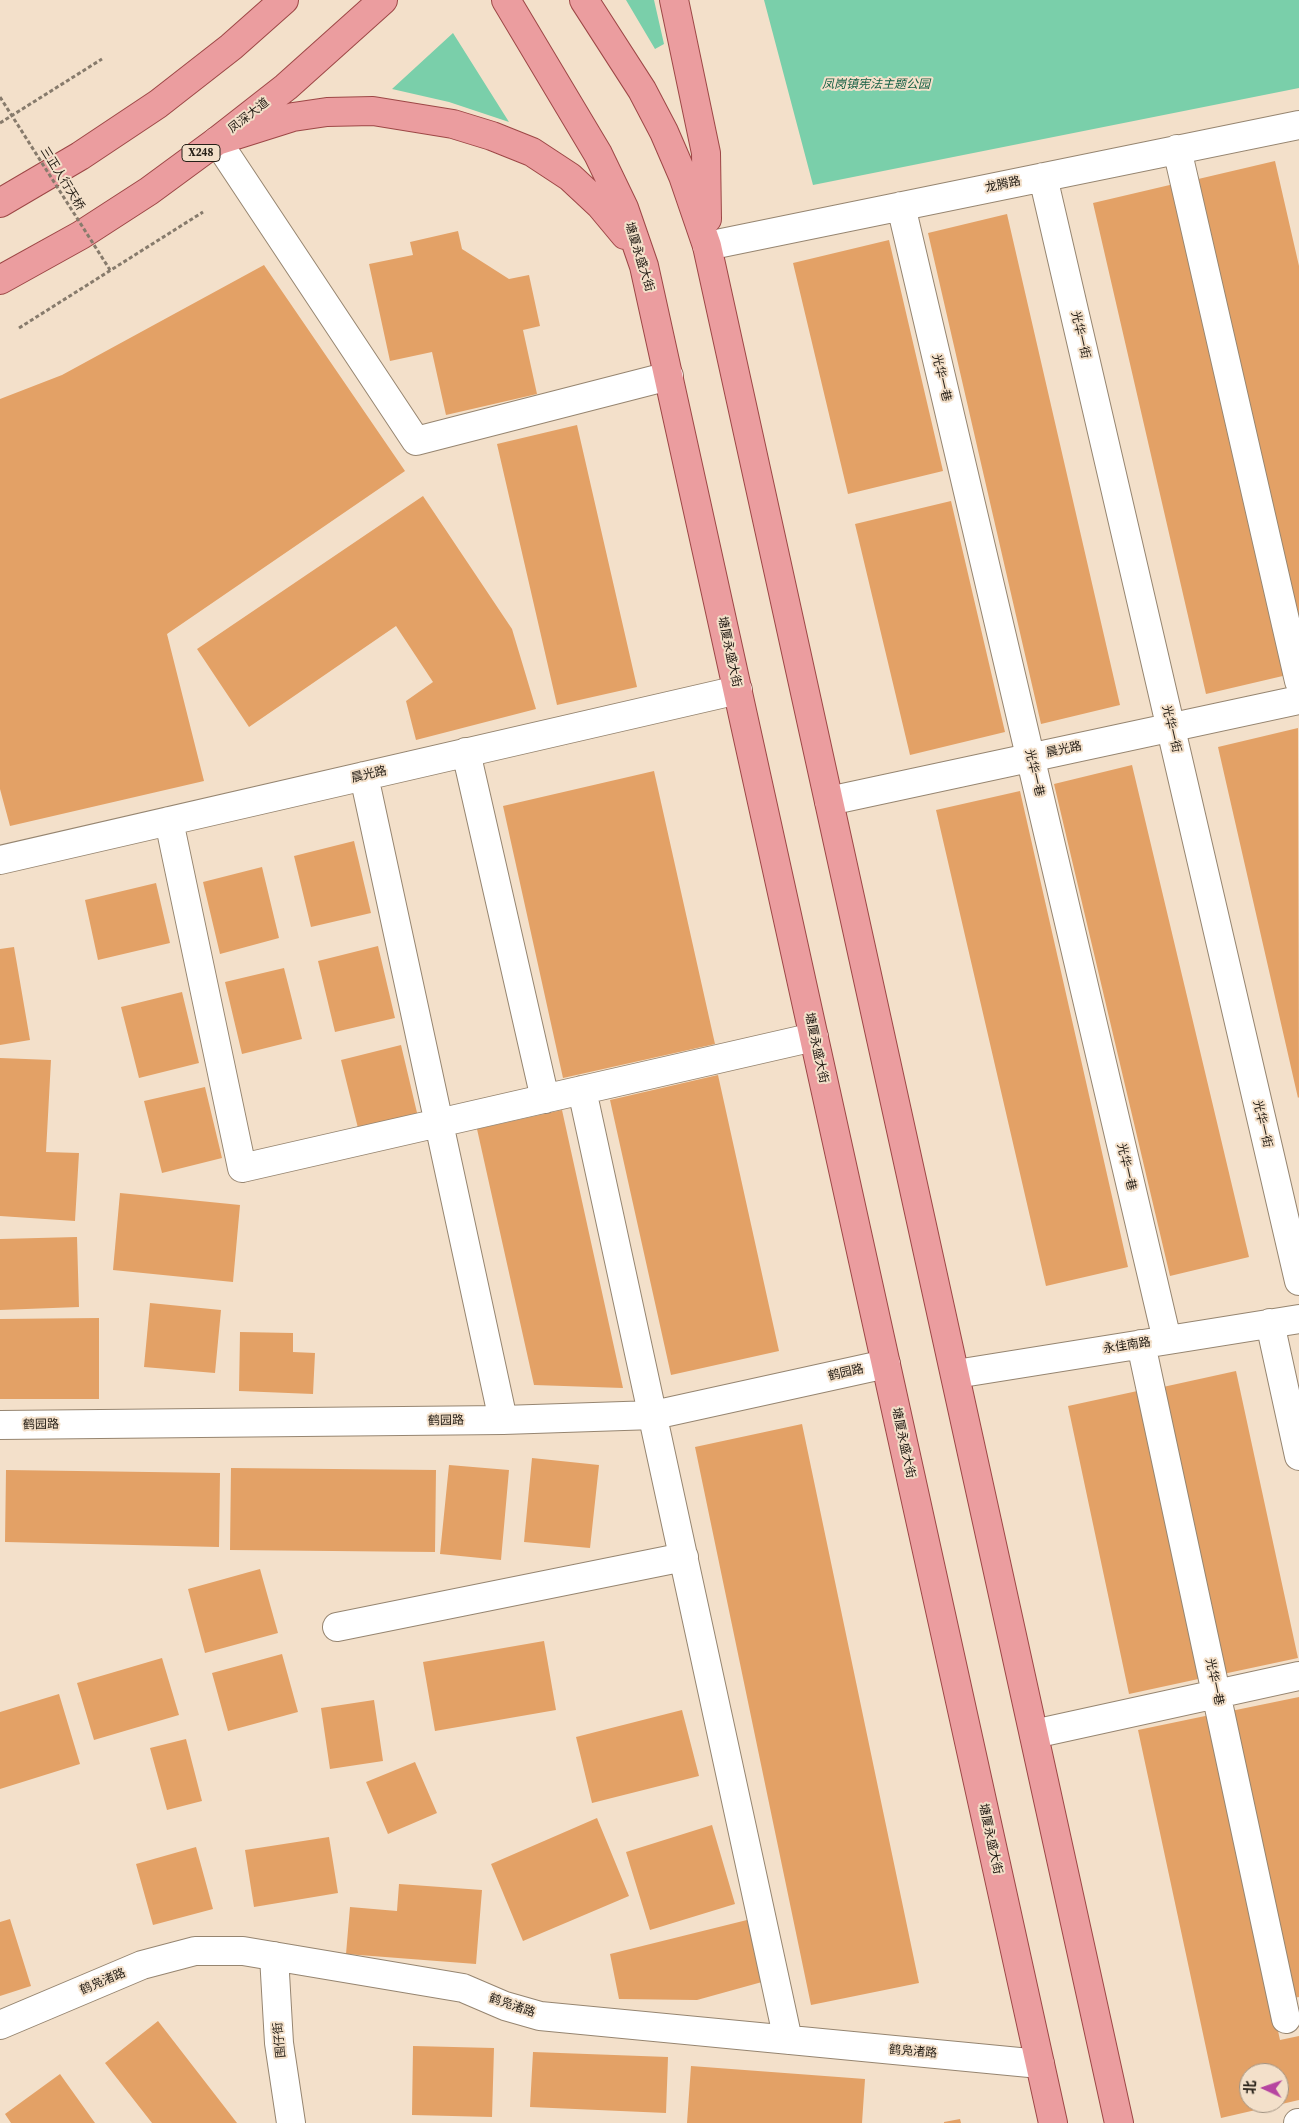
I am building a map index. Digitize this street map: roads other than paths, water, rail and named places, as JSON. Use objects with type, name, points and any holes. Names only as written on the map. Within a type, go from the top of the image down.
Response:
[{"type":"main road","points":[[0,203],[80,156],[158,104],[230,47],[284,0]]},
{"type":"main road","name":"凤深大道","points":[[0,280],[81,235],[149,190],[217,141],[286,87],[383,0]]},
{"type":"main road","name":"塘厦永盛大街","points":[[506,0],[598,154],[624,208],[644,266],[1053,2123]]},
{"type":"main road","points":[[584,0],[642,90],[664,132],[683,176],[707,246],[1119,2123]]},
{"type":"main road","points":[[674,0],[706,153],[707,246]]},
{"type":"main road","points":[[217,141],[293,117],[326,112],[374,111],[453,124],[485,133],[532,152],[570,177],[600,205],[625,236],[644,266]]},
{"type":"street","name":"龙腾路","points":[[707,246],[1299,125]]},
{"type":"street","points":[[217,141],[416,441],[668,376]]},
{"type":"street","points":[[1177,149],[1299,681]]},
{"type":"street","name":"光华一街","points":[[1043,177],[1299,1281]]},
{"type":"street","name":"光华一巷","points":[[901,206],[1030,757],[1154,1342],[1217,1694],[1286,2019]]},
{"type":"street","name":"晨光路","points":[[0,860],[738,690]]},
{"type":"street","name":"晨光路","points":[[829,800],[1299,700]]},
{"type":"street","points":[[466,752],[544,1099]]},
{"type":"street","points":[[364,776],[503,1420]]},
{"type":"street","points":[[169,820],[242,1168],[814,1037]]},
{"type":"street","points":[[582,1090],[788,2040]]},
{"type":"street","name":"永佳南路","points":[[956,1374],[1299,1319]]},
{"type":"street","points":[[1270,1323],[1299,1456]]},
{"type":"street","name":"鹤园路","points":[[0,1425],[503,1420],[654,1415],[886,1364]]},
{"type":"street","points":[[337,1627],[684,1557]]},
{"type":"street","points":[[1034,1734],[1299,1676]]},
{"type":"street","name":"鹤凫渚路","points":[[0,2025],[142,1966],[195,1951],[243,1951],[462,1988],[505,2006],[540,2016],[1040,2064]]},
{"type":"street","name":"围仔街","points":[[274,1956],[279,2042],[291,2123]]},
{"type":"park label","name":"凤岗镇宪法主题公园","points":[[876,85]]}]
